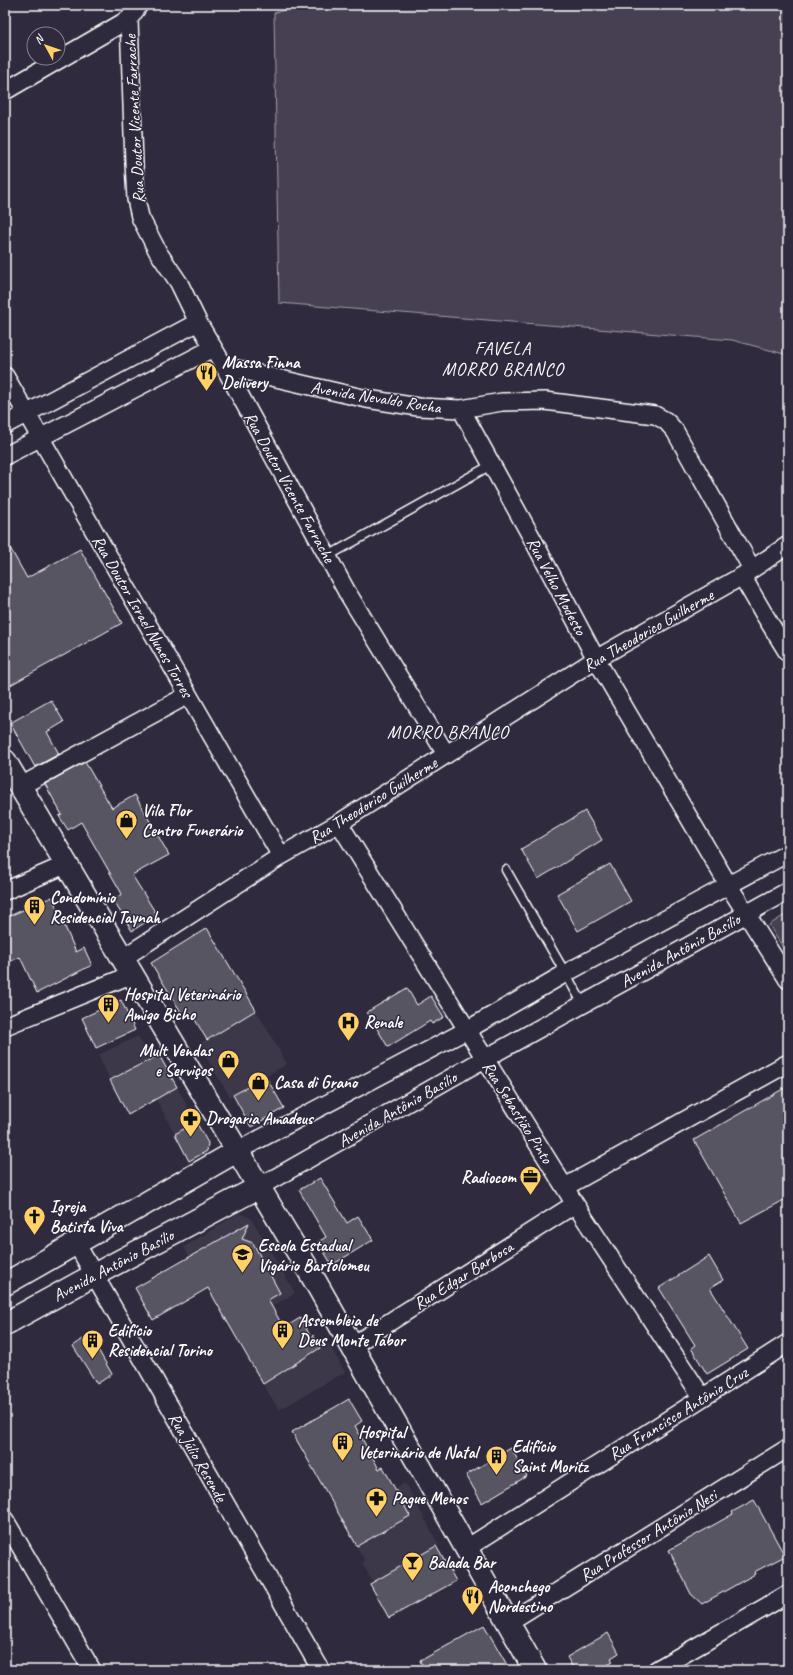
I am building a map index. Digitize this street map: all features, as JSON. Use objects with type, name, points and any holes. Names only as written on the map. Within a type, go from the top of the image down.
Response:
[{"type":"main road","points":[[5,761],[238,1151],[352,1346],[535,1670]]},
{"type":"main road","name":"Avenida Antônio Basílio","points":[[5,1284],[238,1151]]},
{"type":"main road","name":"Avenida Antônio Basílio","points":[[5,1324],[259,1187]]},
{"type":"street","name":"Rua Doutor Vicente Farrache","points":[[139,5],[129,19],[134,163],[136,199],[140,217],[158,252],[179,283],[198,322],[224,366],[347,592],[446,754]]},
{"type":"street","points":[[5,91],[129,19]]},
{"type":"street","points":[[5,425],[198,322]]},
{"type":"street","points":[[5,456],[213,348]]},
{"type":"street","name":"Avenida Nevaldo Rocha","points":[[224,366],[367,399],[418,407],[462,409],[502,402],[545,401],[647,414],[661,418],[670,425],[682,443],[747,572]]},
{"type":"street","name":"Rua Doutor Israel Nunes Torres","points":[[5,376],[281,856]]},
{"type":"street","name":"Rua Velho Modesto","points":[[462,409],[596,659],[728,886],[746,914]]},
{"type":"street","name":"Rua Theodorico Guilherme","points":[[5,1026],[128,966],[281,856],[339,823],[596,659],[747,572],[788,545]]},
{"type":"street","points":[[747,572],[764,614],[788,653]]},
{"type":"street","points":[[21,786],[188,695]]},
{"type":"street","name":"Rua Sebastião Pinto","points":[[339,823],[575,1204],[702,1397]]},
{"type":"street","name":"Avenida Antônio Basílio","points":[[238,1151],[467,1030],[566,973],[788,852]]},
{"type":"street","points":[[5,891],[67,864]]},
{"type":"street","name":"Avenida Antônio Basílio","points":[[259,1187],[484,1059],[788,891]]},
{"type":"street","points":[[746,914],[788,980]]},
{"type":"street","points":[[565,1187],[788,1063]]},
{"type":"street","name":"Rua Edgar Barbosa","points":[[352,1346],[575,1204]]},
{"type":"street","name":"Rua Júlio Resende","points":[[76,1243],[321,1670]]},
{"type":"street","name":"Rua Francisco Antônio Cruz","points":[[467,1548],[788,1343]]},
{"type":"street","name":"Rua Professor Antônio Nesi","points":[[509,1622],[788,1448]]},
{"type":"street","points":[[5,1520],[92,1670]]},
{"type":"street","points":[[656,1670],[788,1594]]},
{"type":"lane","points":[[328,556],[491,465]]},
{"type":"lane","points":[[506,870],[583,1004]]},
{"type":"shaded area","points":[[300,5],[788,5],[788,355],[732,340],[279,303],[274,13]]},
{"type":"shaded area","points":[[788,913],[788,956],[769,925]]},
{"type":"shaded area","points":[[256,1010],[287,1064],[230,1097],[198,1044]]},
{"type":"shaded area","points":[[138,1036],[150,1060],[110,1080],[98,1055]]},
{"type":"shaded area","points":[[177,1087],[196,1122],[175,1134],[156,1099]]},
{"type":"shaded area","name":"Escola Estadual Vigário Bartolomeu","points":[[239,1213],[251,1218],[295,1293],[232,1330],[184,1247]]},
{"type":"shaded area","points":[[328,1343],[345,1372],[279,1410],[263,1384]]},
{"type":"shaded area","points":[[405,1483],[439,1545],[373,1582],[362,1563],[365,1561],[341,1520]]},
{"type":"building","points":[[5,539],[27,578],[80,549],[122,623],[5,688]]},
{"type":"building","points":[[51,700],[64,722],[47,732],[59,754],[35,767],[10,723]]},
{"type":"building","points":[[85,762],[112,808],[135,795],[169,855],[132,875],[157,915],[132,931],[113,900],[122,894],[81,822],[68,830],[59,816],[62,815],[45,784]]},
{"type":"building","points":[[585,811],[602,840],[538,879],[521,849]]},
{"type":"building","points":[[610,864],[631,901],[578,931],[557,894]]},
{"type":"building","points":[[52,897],[76,952],[84,948],[92,965],[37,993],[20,957],[9,962],[5,953],[5,918]]},
{"type":"building","points":[[207,928],[256,1010],[207,1040],[191,1013],[184,1017],[151,963]]},
{"type":"building","points":[[407,988],[417,1005],[431,996],[444,1017],[432,1024],[430,1021],[388,1047],[367,1012]]},
{"type":"building","name":"Hospital Veterinário Amigo Bicho","points":[[121,1000],[135,1030],[96,1048],[82,1018]]},
{"type":"building","points":[[159,1055],[177,1087],[128,1115],[110,1080]]},
{"type":"building","name":"Casa di Grano","points":[[266,1077],[284,1108],[251,1127],[233,1095]]},
{"type":"building","points":[[788,1086],[788,1198],[741,1223],[694,1140]]},
{"type":"building","name":"Drogaria Amadeus","points":[[196,1122],[208,1143],[207,1151],[189,1161],[175,1134]]},
{"type":"building","points":[[320,1178],[347,1223],[358,1216],[373,1240],[332,1265],[318,1242],[326,1237],[299,1190]]},
{"type":"building","points":[[249,1223],[242,1239],[253,1243],[280,1293],[268,1300],[284,1328],[300,1318],[311,1337],[313,1335],[320,1348],[263,1384],[208,1288],[153,1320],[135,1288]]},
{"type":"building","points":[[709,1256],[723,1280],[710,1288],[748,1349],[707,1374],[691,1348],[695,1345],[659,1288]]},
{"type":"building","name":"Edifício Residencial Torino","points":[[83,1339],[86,1343],[92,1339],[112,1374],[97,1384],[73,1346]]},
{"type":"building","points":[[349,1399],[362,1421],[355,1426],[379,1469],[383,1467],[410,1516],[357,1546],[292,1432]]},
{"type":"building","name":"Edifício Saint Moritz","points":[[511,1448],[527,1476],[482,1503],[466,1475]]},
{"type":"building","points":[[754,1500],[785,1556],[754,1572],[755,1574],[702,1604],[691,1594],[669,1550],[733,1514],[732,1512]]},
{"type":"building","name":"Balada Bar","points":[[436,1546],[456,1581],[389,1618],[370,1584]]},
{"type":"building","points":[[484,1625],[510,1670],[425,1670],[420,1661]]},
{"type":"building","points":[[608,1633],[619,1653],[611,1658],[613,1662],[598,1670],[574,1670],[567,1657]]},
{"type":"place","name":"Massa Finna Delivery","points":[[206,392]]},
{"type":"place","name":"Vila Flor Centro Funerário","points":[[126,840]]},
{"type":"place","name":"Condomínio Residencial Taynah","points":[[35,926]]},
{"type":"place","name":"Hospital Veterinário Amigo Bicho","points":[[108,1024]]},
{"type":"place","name":"Renale","points":[[349,1042]]},
{"type":"place","name":"Mult Vendas e Serviços","points":[[228,1080]]},
{"type":"place","name":"Casa di Grano","points":[[258,1102]]},
{"type":"place","name":"Drogaria Amadeus","points":[[191,1138]]},
{"type":"place","name":"Radiocom","points":[[531,1196]]},
{"type":"place","name":"Igreja Batista Viva","points":[[34,1236]]},
{"type":"place","name":"Escola Estadual Vigário Bartolomeu","points":[[242,1274]]},
{"type":"place","name":"Assembleia de Deus Monte Tabor","points":[[282,1350]]},
{"type":"place","name":"Edifício Residencial Torino","points":[[93,1360]]},
{"type":"place","name":"Hospital Veterinário de Natal","points":[[342,1462]]},
{"type":"place","name":"Edifício Saint Moritz","points":[[496,1476]]},
{"type":"place","name":"Pague Menos","points":[[376,1518]]},
{"type":"place","name":"Balada Bar","points":[[413,1582]]},
{"type":"place","name":"Aconchego Nordestino","points":[[472,1616]]},
{"type":"district","name":"FAVELA MORRO BRANCO","points":[[503,358]]},
{"type":"district","name":"MORRO BRANCO","points":[[448,732]]}]
